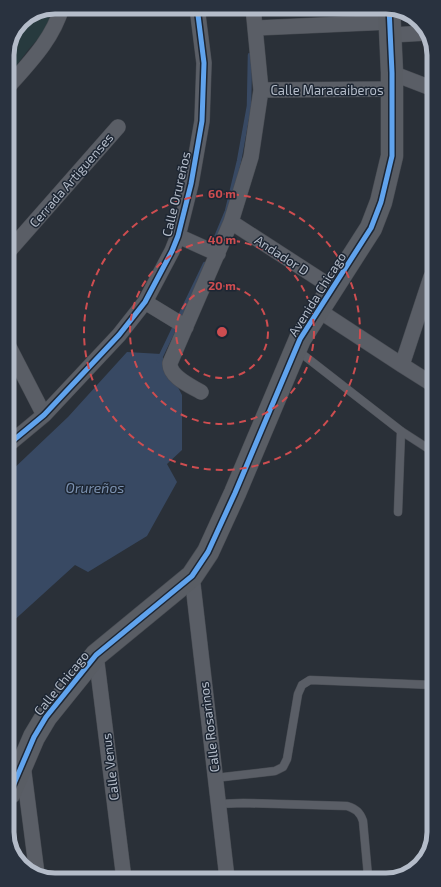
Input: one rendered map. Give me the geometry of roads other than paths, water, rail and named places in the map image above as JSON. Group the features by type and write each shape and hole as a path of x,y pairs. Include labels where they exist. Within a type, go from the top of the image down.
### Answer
{"street":[{"path":"14,80 44,45 59,14"},
{"name":"Calle Orureños","path":"14,440 44,414 119,335 146,302 179,237 191,184 202,121 204,63 198,14"},
{"path":"201,392 174,375 170,367 170,363 232,222 251,157 261,90 254,14"},
{"path":"256,28 390,21 418,30"},
{"name":"Avenida Chicago","path":"192,576 208,552 224,519 300,339 371,228 382,202 392,156 390,21"},
{"path":"392,81 427,87"},
{"name":"Calle Maracaiberos","path":"261,90 392,81"},
{"name":"Cerrada Artiguenses","path":"14,245 118,127"},
{"name":"Andador D","path":"232,222 333,288"},
{"path":"179,237 217,254"},
{"path":"402,366 427,292"},
{"path":"146,302 185,327"},
{"path":"318,310 427,381"},
{"path":"14,356 44,414"},
{"name":"Calle Chicago","path":"14,783 34,737 46,717 96,656 192,576"},
{"name":"Calle Rosarinos","path":"192,576 226,873"},
{"name":"Calle Venus","path":"96,656 123,873"},
{"path":"23,762 36,868"}],"lane":[{"path":"296,349 401,431 427,448"},
{"path":"398,512 401,431"},
{"path":"215,778 275,771 283,767 287,759 298,694 302,685 310,680 427,685"},
{"path":"218,804 243,803 339,806 354,808 360,814 363,821 368,873"}],"water":[{"name":"Orureños","path":"127,352 161,354 182,395 182,450 167,464 177,482 147,536 88,572 75,565 14,620 14,468 68,417"}],"waterway":[{"path":"215,240 227,211 239,161 249,106 250,55"},
{"path":"159,360 205,264"}]}
